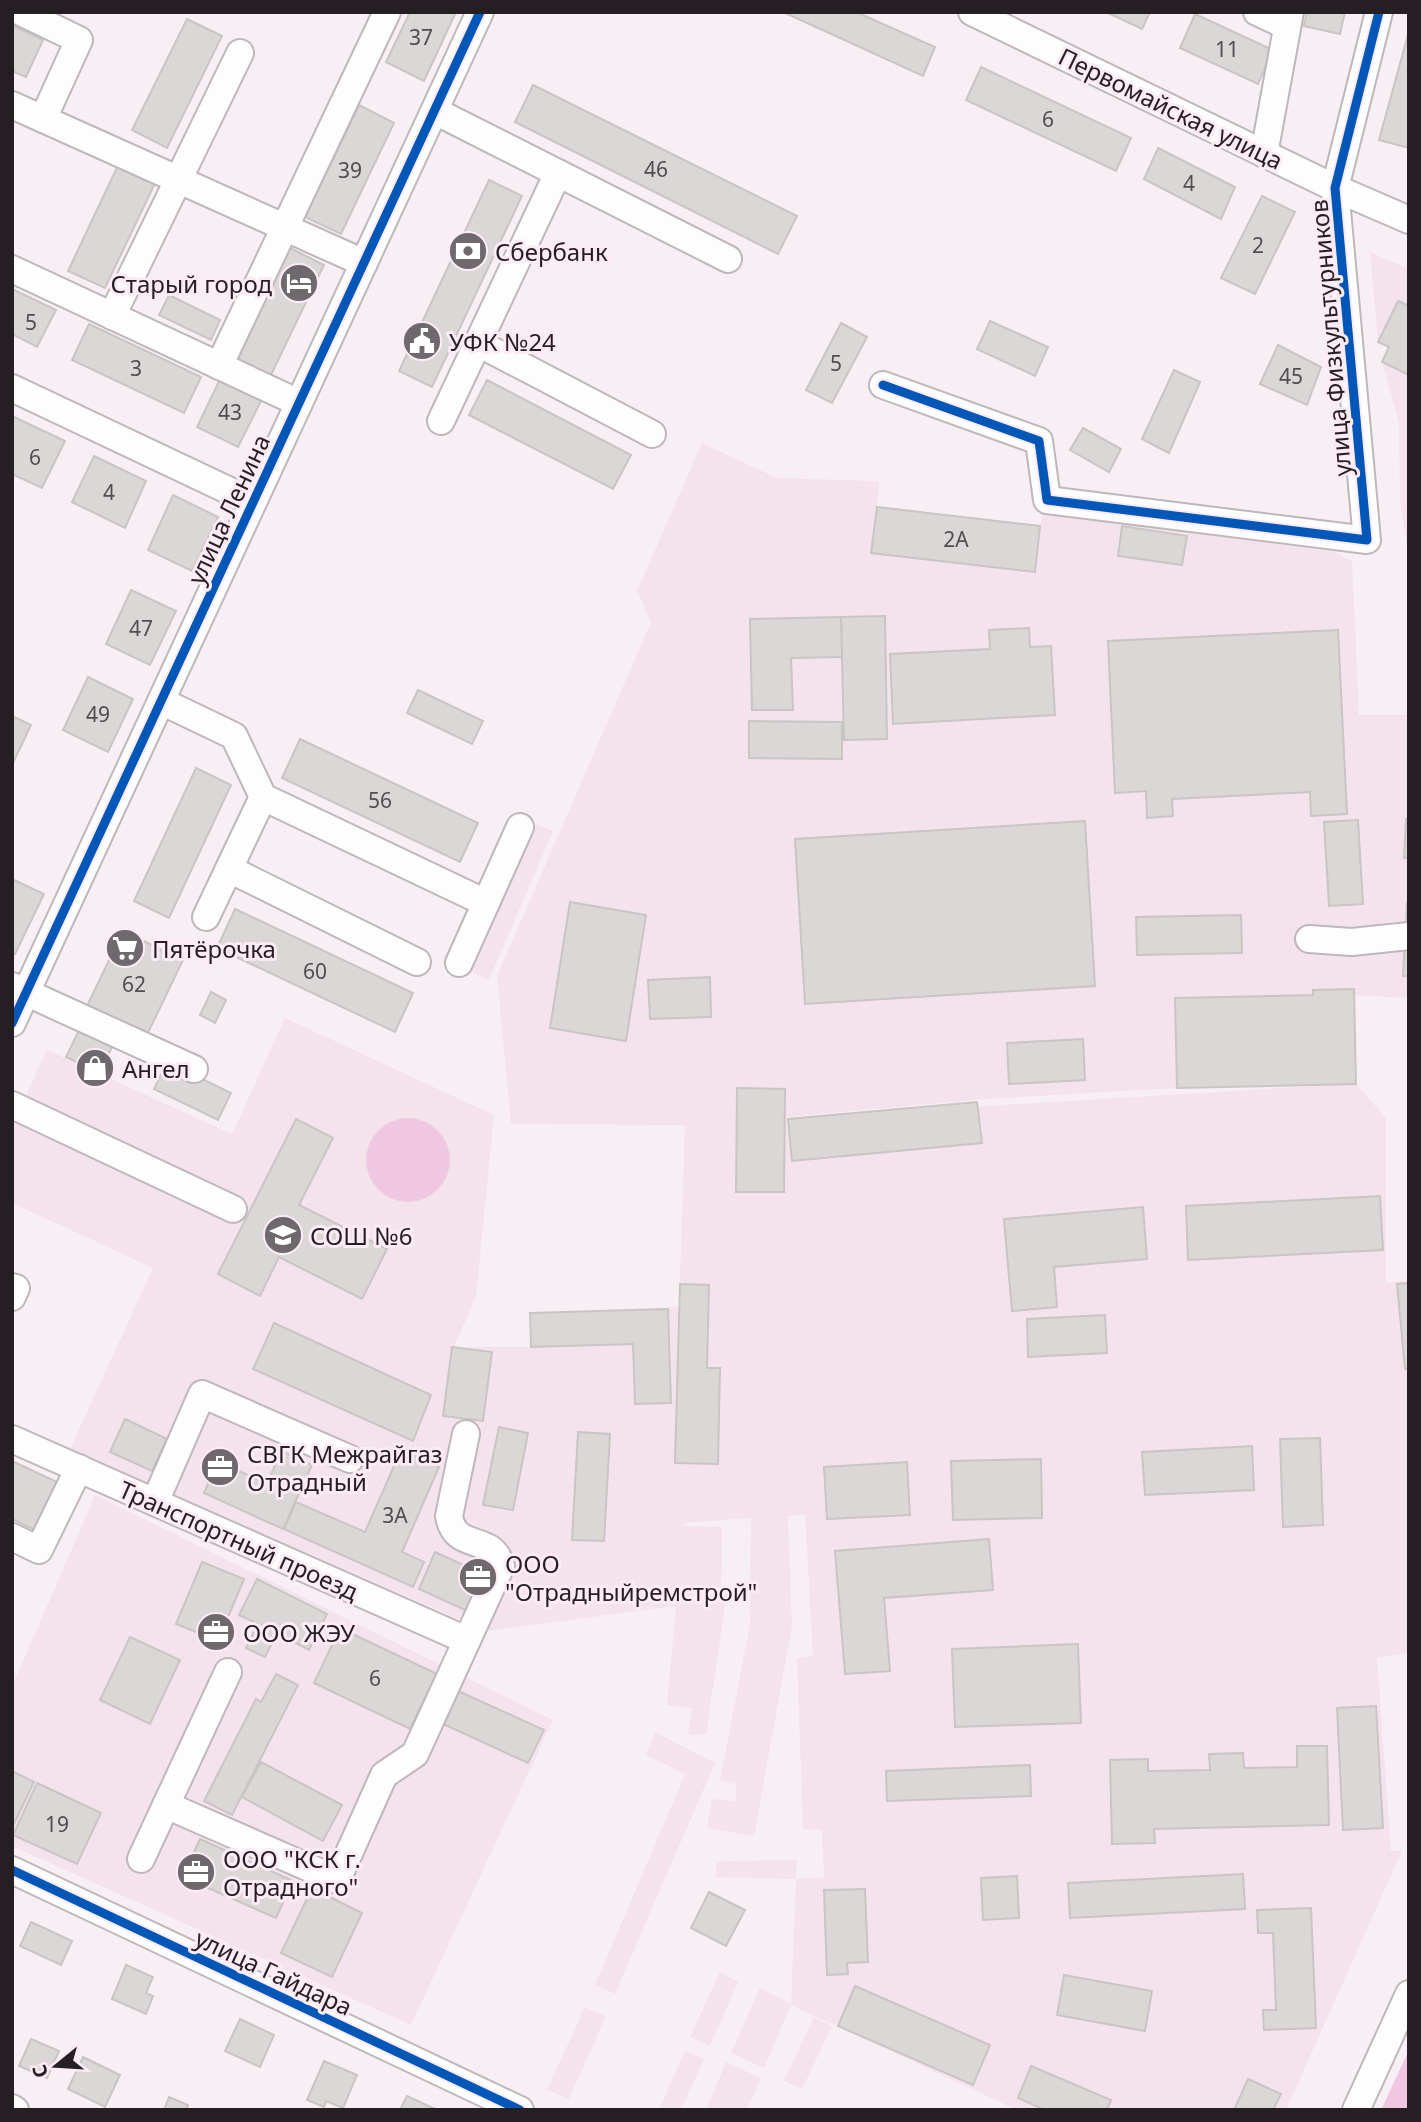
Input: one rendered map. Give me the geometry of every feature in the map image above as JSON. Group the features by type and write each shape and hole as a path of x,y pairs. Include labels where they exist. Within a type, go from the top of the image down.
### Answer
{"street":[{"path":"21,12 79,40 43,119"},
{"path":"219,366 387,12"},
{"name":"улица Ленина","path":"12,1023 19,989 161,701 480,12"},
{"name":"Первомайская улица","path":"972,12 1335,188 1409,220"},
{"path":"1257,12 1289,19 1264,153"},
{"name":"улица Физкультурников","path":"883,385 1039,441 1047,500 1367,540 1335,188 1379,12"},
{"path":"112,316 240,53"},
{"path":"12,105 364,263"},
{"path":"435,111 728,259"},
{"path":"441,421 558,173"},
{"path":"12,269 299,403"},
{"path":"478,343 652,434"},
{"path":"12,388 253,502"},
{"path":"161,701 234,736 263,797 486,903"},
{"path":"206,917 263,797"},
{"path":"459,963 520,827"},
{"path":"229,869 417,962"},
{"path":"1352,942 1409,936"},
{"path":"1309,939 1352,942 1409,954"},
{"path":"19,989 194,1069"},
{"path":"12,1105 233,1209"},
{"path":"12,1287 16,1289 12,1297"},
{"path":"155,1502 202,1394 350,1459"},
{"path":"166,1805 337,1880 384,1774 415,1754 500,1566 498,1555 458,1535 451,1528 450,1516 466,1434"},
{"name":"Транспортный проезд","path":"12,1439 466,1640"},
{"path":"12,1538 39,1550 79,1468"},
{"path":"141,1859 228,1672"},
{"name":"улица Гайдара","path":"12,1870 489,2103 520,2110"},
{"path":"1356,2110 1409,1994"}],"shaded area":[{"path":"1370,252 1409,269 1409,556 1400,503 1399,423 1382,362 1389,347 1378,342"},
{"path":"702,443 777,478 879,481 877,507 1040,526 1042,513 1335,552 1352,561 1359,715 1409,715 1409,998 1354,995 1356,1084 1386,1118 1386,1282 1409,1281 1409,1653 1377,1658 1391,1851 1402,1851 1286,2110 1017,2110 791,2005 764,2068 731,2053 760,1988 791,2004 796,1879 824,1877 822,1830 803,1829 797,1658 813,1656 805,1515 788,1516 792,1626 754,1836 707,1828 712,1799 736,1801 736,1784 720,1781 750,1624 751,1518 684,1523 684,1526 722,1527 721,1591 727,1594 706,1734 688,1735 692,1708 667,1705 676,1606 486,1631 70,1449 153,1268 12,1203 12,1125 47,1050 232,1134 285,1018 494,1115 476,1297 454,1347 531,1347 530,1313 679,1307 685,1125 511,1124 497,976 651,622 637,591","holes":["1329,1085 776,1119 987,1099 1177,1088"]},
{"path":"533,823 553,831 489,980 469,971"},
{"path":"408,1118 424,1121 438,1130 447,1144 450,1160 447,1176 438,1190 424,1199 408,1202 392,1199 378,1190 369,1176 366,1160 369,1144 378,1130 392,1121"},
{"path":"95,1495 553,1720 411,2025 12,1846 12,1687"},
{"path":"655,1732 715,1763 615,1994 595,1985 685,1774 646,1755"},
{"path":"797,1860 796,1879 716,1877 717,1861"},
{"path":"720,1972 738,1982 710,2046 690,2037"},
{"path":"585,2007 606,2016 569,2099 547,2090"},
{"path":"814,2017 832,2026 802,2089 784,2081"},
{"path":"1409,2050 1409,2110 1381,2110"},
{"path":"685,2051 704,2059 681,2110 659,2110"},
{"path":"726,2062 761,2078 747,2110 706,2110"}],"building":[{"path":"410,12 456,12 424,81 386,62"},
{"path":"783,12 856,12 935,47 923,76"},
{"path":"1106,12 1150,12 1142,29"},
{"path":"1307,12 1345,12 1340,34 1304,26"},
{"path":"1195,14 1273,50 1258,84 1180,48"},
{"path":"187,19 222,36 167,148 132,130"},
{"path":"12,25 43,40 26,77 12,71"},
{"path":"1409,31 1409,148 1379,140"},
{"path":"981,67 1131,138 1116,171 966,100"},
{"path":"533,85 797,216 778,254 515,122"},
{"path":"359,105 394,123 341,234 305,217"},
{"path":"1158,148 1235,187 1221,219 1144,179"},
{"path":"121,159 158,177 105,288 68,271"},
{"path":"489,180 522,196 432,387 399,371"},
{"path":"1262,196 1295,212 1255,294 1221,278"},
{"path":"288,247 324,265 270,377 234,359"},
{"path":"12,289 56,310 37,347 12,334"},
{"path":"169,295 220,320 211,340 159,315"},
{"path":"1398,301 1409,306 1409,375 1382,362 1389,347 1378,342"},
{"path":"990,321 1048,347 1035,376 977,349"},
{"path":"841,323 867,337 832,403 806,390"},
{"path":"89,324 201,377 184,413 72,360"},
{"path":"1278,345 1321,367 1307,405 1260,384"},
{"path":"1174,370 1200,382 1169,453 1142,439"},
{"path":"221,377 263,397 238,447 197,427"},
{"path":"487,380 631,455 613,489 469,415"},
{"path":"12,416 65,441 42,488 12,474"},
{"path":"1083,428 1121,449 1109,472 1070,450"},
{"path":"94,456 146,481 125,528 72,502"},
{"path":"173,495 218,517 192,571 148,550"},
{"path":"877,507 1040,526 1035,572 871,553"},
{"path":"1122,526 1187,536 1182,565 1118,556"},
{"path":"131,590 176,611 150,665 106,644"},
{"path":"885,616 887,739 844,740 841,617"},
{"path":"841,617 842,657 791,658 793,710 752,710 750,619"},
{"path":"1029,628 1030,647 1051,646 1055,715 893,724 890,654 990,649 989,630"},
{"path":"1338,630 1347,814 1311,816 1310,792 1172,799 1173,816 1147,818 1146,791 1115,793 1108,641"},
{"path":"88,677 133,699 108,752 63,730"},
{"path":"418,690 483,721 472,744 407,713"},
{"path":"12,716 31,725 12,765"},
{"path":"749,721 842,722 842,759 749,758"},
{"path":"300,739 478,823 460,862 282,778"},
{"path":"196,768 231,785 169,918 134,901"},
{"path":"1406,819 1409,819 1409,858 1404,858"},
{"path":"1358,820 1363,904 1329,906 1324,822"},
{"path":"1085,821 1095,986 805,1004 795,839"},
{"path":"12,879 44,894 15,954 12,952"},
{"path":"570,902 646,915 626,1041 550,1028"},
{"path":"1407,903 1409,976 1403,976"},
{"path":"235,909 413,993 395,1032 217,948"},
{"path":"1241,915 1242,953 1137,955 1136,917"},
{"path":"123,931 183,960 146,1037 86,1008"},
{"path":"710,977 711,1017 650,1019 648,980"},
{"path":"1354,989 1356,1084 1177,1088 1175,998 1313,995 1313,990"},
{"path":"211,992 226,1000 215,1023 200,1015"},
{"path":"81,1026 116,1039 99,1073 66,1057"},
{"path":"1083,1039 1085,1080 1009,1084 1007,1043"},
{"path":"167,1062 231,1093 218,1120 154,1089"},
{"path":"737,1088 785,1089 784,1192 736,1192"},
{"path":"977,1102 982,1143 792,1161 788,1119"},
{"path":"296,1119 333,1138 299,1205 387,1249 362,1299 279,1257 260,1296 218,1274"},
{"path":"1380,1196 1383,1250 1188,1260 1186,1206"},
{"path":"1143,1207 1147,1259 1054,1267 1057,1307 1012,1311 1004,1219"},
{"path":"1409,1283 1409,1369 1405,1369 1397,1284"},
{"path":"680,1284 709,1285 707,1368 720,1368 718,1464 675,1463"},
{"path":"668,1309 671,1403 635,1404 633,1344 531,1347 530,1313"},
{"path":"1105,1315 1107,1353 1028,1357 1027,1319"},
{"path":"274,1323 431,1395 413,1441 253,1369"},
{"path":"452,1347 492,1352 483,1421 443,1416"},
{"path":"125,1419 167,1439 152,1471 110,1452"},
{"path":"499,1427 528,1433 513,1510 483,1505"},
{"path":"578,1432 610,1434 604,1541 572,1540"},
{"path":"1320,1438 1323,1525 1283,1527 1280,1439"},
{"path":"1252,1446 1254,1490 1145,1495 1142,1452"},
{"path":"401,1450 439,1467 402,1552 424,1562 413,1587 284,1529 296,1502 365,1532"},
{"path":"281,1451 312,1465 283,1529 204,1493 218,1461 267,1484"},
{"path":"1041,1459 1042,1518 953,1520 951,1461"},
{"path":"12,1461 57,1482 35,1530 12,1519"},
{"path":"907,1462 910,1515 827,1519 824,1467"},
{"path":"989,1539 993,1590 884,1598 890,1671 845,1674 835,1551"},
{"path":"435,1552 483,1574 467,1611 419,1589"},
{"path":"202,1562 244,1579 218,1641 176,1624"},
{"path":"257,1579 327,1614 309,1650 277,1633 265,1657 246,1648 258,1624 239,1615"},
{"path":"340,1628 437,1674 410,1729 314,1683"},
{"path":"130,1637 180,1660 150,1724 100,1700"},
{"path":"1078,1644 1081,1723 955,1727 952,1649"},
{"path":"276,1674 298,1685 232,1815 204,1801 256,1699 261,1702"},
{"path":"456,1690 544,1730 528,1763 441,1723"},
{"path":"1376,1706 1383,1828 1343,1830 1337,1708"},
{"path":"1297,1746 1327,1746 1329,1825 1154,1829 1155,1843 1112,1844 1110,1760 1148,1759 1148,1771 1210,1770 1209,1754 1243,1753 1244,1768 1297,1767"},
{"path":"261,1762 342,1805 323,1841 242,1797"},
{"path":"1030,1765 1031,1796 887,1801 886,1771"},
{"path":"12,1771 34,1782 12,1828"},
{"path":"37,1783 101,1813 77,1864 13,1835"},
{"path":"200,1839 293,1881 276,1918 183,1877"},
{"path":"1243,1874 1245,1909 1070,1918 1068,1883"},
{"path":"1017,1876 1019,1918 983,1920 981,1878"},
{"path":"312,1888 362,1913 332,1977 281,1953"},
{"path":"865,1889 868,1962 847,1963 848,1974 827,1975 824,1890"},
{"path":"709,1892 745,1910 726,1946 691,1928"},
{"path":"1311,1908 1316,2028 1264,2030 1263,2010 1276,2010 1273,1933 1258,1933 1257,1910"},
{"path":"31,1922 72,1941 61,1965 20,1946"},
{"path":"126,1965 153,1977 146,1993 153,1996 146,2014 112,1999"},
{"path":"1064,1975 1152,1991 1145,2031 1057,2015"},
{"path":"855,1986 990,2045 973,2085 838,2026"},
{"path":"240,2019 274,2035 260,2067 225,2051"},
{"path":"31,2039 59,2051 47,2078 19,2066"},
{"path":"83,2057 120,2075 105,2107 68,2089"},
{"path":"324,2061 357,2075 343,2108 326,2101 324,2107 307,2100"},
{"path":"1031,2066 1111,2100 1107,2110 1045,2110 1018,2098"},
{"path":"1248,2079 1281,2094 1273,2110 1234,2110"},
{"path":"407,2096 437,2110 400,2110"},
{"path":"169,2097 188,2105 186,2110 164,2110"}],"cycle path":[{"path":"12,1023 480,12"},
{"path":"883,385 1039,441 1047,500 1367,540 1335,188 1379,12"},
{"path":"12,1870 520,2110"}],"place":[{"name":"Сбербанк","path":"468,251"},
{"name":"Старый город","path":"299,283"},
{"name":"УФК №24","path":"422,341"},
{"name":"Пятёрочка","path":"125,948"},
{"name":"Ангел","path":"95,1068"},
{"name":"СОШ №6","path":"283,1235"},
{"name":"СВГК Межрайгаз Отрадный","path":"220,1467"},
{"name":"ООО \"Отрадныйремстрой\"","path":"478,1577"},
{"name":"ООО ЖЭУ","path":"216,1632"},
{"name":"ООО \"КСК г. Отрадного\"","path":"196,1872"}]}
